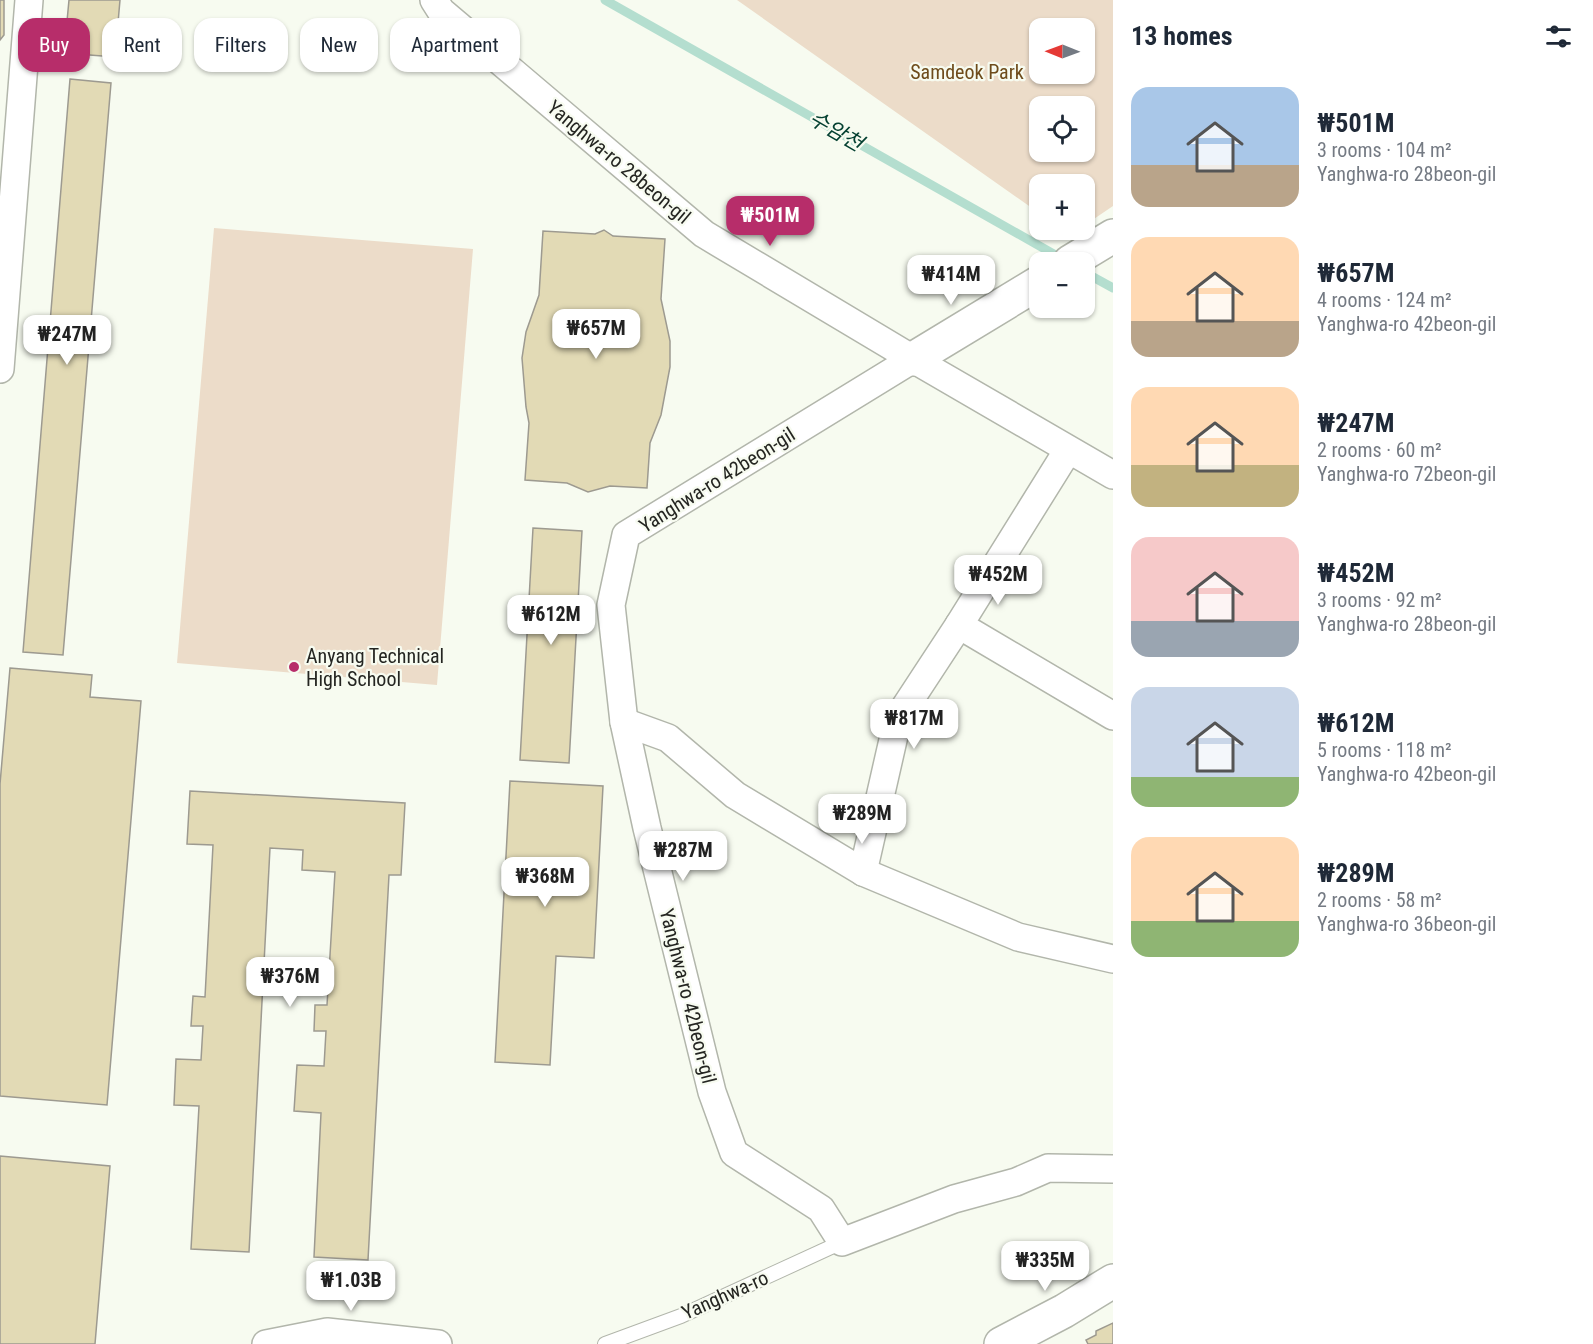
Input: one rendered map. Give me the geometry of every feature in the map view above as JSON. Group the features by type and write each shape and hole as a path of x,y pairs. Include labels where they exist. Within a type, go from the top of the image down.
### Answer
{"street":[{"path":"0,360 12,65 29,0"},
{"name":"Yanghwa-ro 28beon-gil","path":"434,0 441,11 704,234 1113,475"},
{"path":"1086,252 1111,237"},
{"path":"913,359 1027,289"},
{"name":"Yanghwa-ro 42beon-gil","path":"842,1242 821,1209 734,1153 712,1092 647,828 624,722 611,605 626,535 913,359"},
{"path":"863,873 898,718 1068,450"},
{"path":"959,625 1113,716"},
{"path":"624,722 668,738 735,795 863,873 1018,938 1113,960"},
{"path":"842,1242 954,1199 1016,1182 1048,1168 1113,1168"},
{"path":"1001,1344 1064,1311 1113,1281"},
{"path":"266,1344 327,1332 438,1344"}],"lane":[{"name":"Yanghwa-ro","path":"605,1344 681,1316 842,1242"}],"green space":[{"name":"Samdeok Park","path":"737,0 1113,0 1113,206 1095,218 1095,174 1029,174 1029,206"},
{"path":"214,228 473,249 437,685 177,663"}],"building":[{"path":"0,0 4,0 4,35 0,40"},
{"path":"69,0 120,0 118,18 102,18 102,56 90,55 90,18 67,18"},
{"path":"70,79 111,83 63,655 23,652"},
{"path":"604,230 613,236 665,239 661,299 670,341 670,367 661,415 650,443 647,488 610,486 588,492 567,483 525,480 529,423 522,358 526,332 539,295 543,231 595,234"},
{"path":"533,528 582,531 569,763 520,760"},
{"path":"10,668 92,675 90,697 141,701 107,1105 0,1096 0,784"},
{"path":"510,781 603,786 594,958 556,956 550,1065 495,1062"},
{"path":"190,791 405,803 401,875 389,875 368,1260 314,1257 321,1113 294,1111 297,1065 324,1066 326,1031 314,1031 315,1005 327,1005 335,872 302,870 303,850 270,848 249,1252 191,1249 199,1106 174,1105 176,1059 201,1060 203,1026 191,1026 193,996 205,997 213,845 187,844"},
{"path":"0,1156 110,1166 95,1344 0,1344"},
{"path":"1113,1323 1113,1344 1088,1344 1086,1340 1096,1335 1096,1331"}],"waterway":[{"name":"수암천","path":"605,0 1050,252"},
{"name":"수암천","path":"1095,278 1113,288"}],"place":[{"name":"Anyang Technical High School","path":"294,667"}]}
